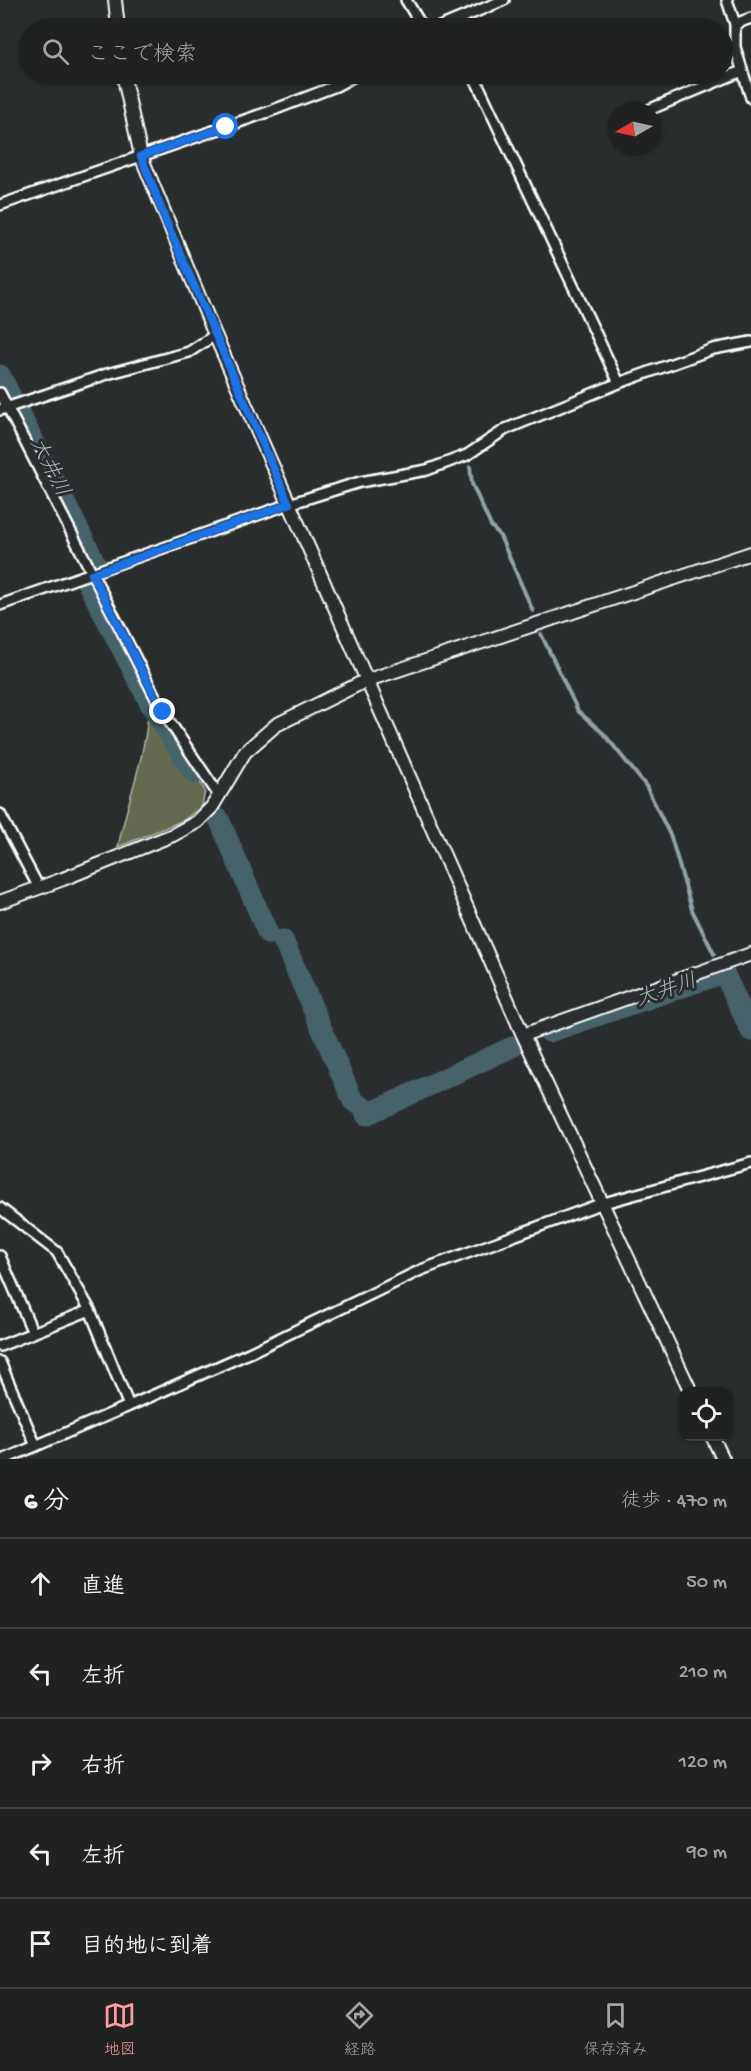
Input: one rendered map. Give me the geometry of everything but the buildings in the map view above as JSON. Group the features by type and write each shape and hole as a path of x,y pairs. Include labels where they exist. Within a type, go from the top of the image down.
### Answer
{"street":[{"path":"115,0 117,18"},
{"path":"406,0 417,18"},
{"path":"461,18 504,0"},
{"path":"727,0 735,24 735,47 751,98"},
{"path":"735,24 751,18"},
{"path":"733,76 742,72"},
{"path":"125,84 141,156 215,335 365,681 523,1035 600,1204 688,1387"},
{"path":"0,205 268,112 340,84"},
{"path":"478,84 619,383"},
{"path":"661,105 712,84"},
{"path":"4,409 107,374 189,352 215,335"},
{"path":"0,605 289,504 360,482 427,470 457,459 506,429 619,383 713,349 751,342"},
{"path":"0,393 4,409 163,712 218,794"},
{"path":"0,902 181,831 197,822 212,807 245,752 276,725 365,681 751,553"},
{"path":"0,814 39,888"},
{"path":"523,1035 751,954"},
{"path":"5,1459 249,1353 421,1270 600,1204 751,1163"},
{"path":"0,1208 57,1252 90,1310 129,1406"},
{"path":"0,1256 33,1333"},
{"path":"0,1346 90,1310"},
{"path":"0,1362 36,1446"},
{"path":"714,1441 723,1459"}],"green space":[{"path":"154,714 187,770 197,777 205,791 202,806 184,820 118,847 143,749 148,715"}],"waterway":[{"name":"大井川","path":"0,375 95,562"},
{"path":"470,466 472,484 491,526 500,536 533,611"},
{"name":"大井川","path":"87,582 151,705 194,774"},
{"path":"541,634 578,711 604,734 646,786 671,837 692,910 714,954"},
{"name":"大井川","path":"219,819 268,934"},
{"name":"大井川","path":"283,940 353,1101 363,1107"},
{"name":"大井川","path":"549,1032 724,973 751,1031"},
{"name":"大井川","path":"366,1115 512,1047"}],"route":[{"path":"163,712 92,574 289,504 166,221 141,156 226,127"}]}
